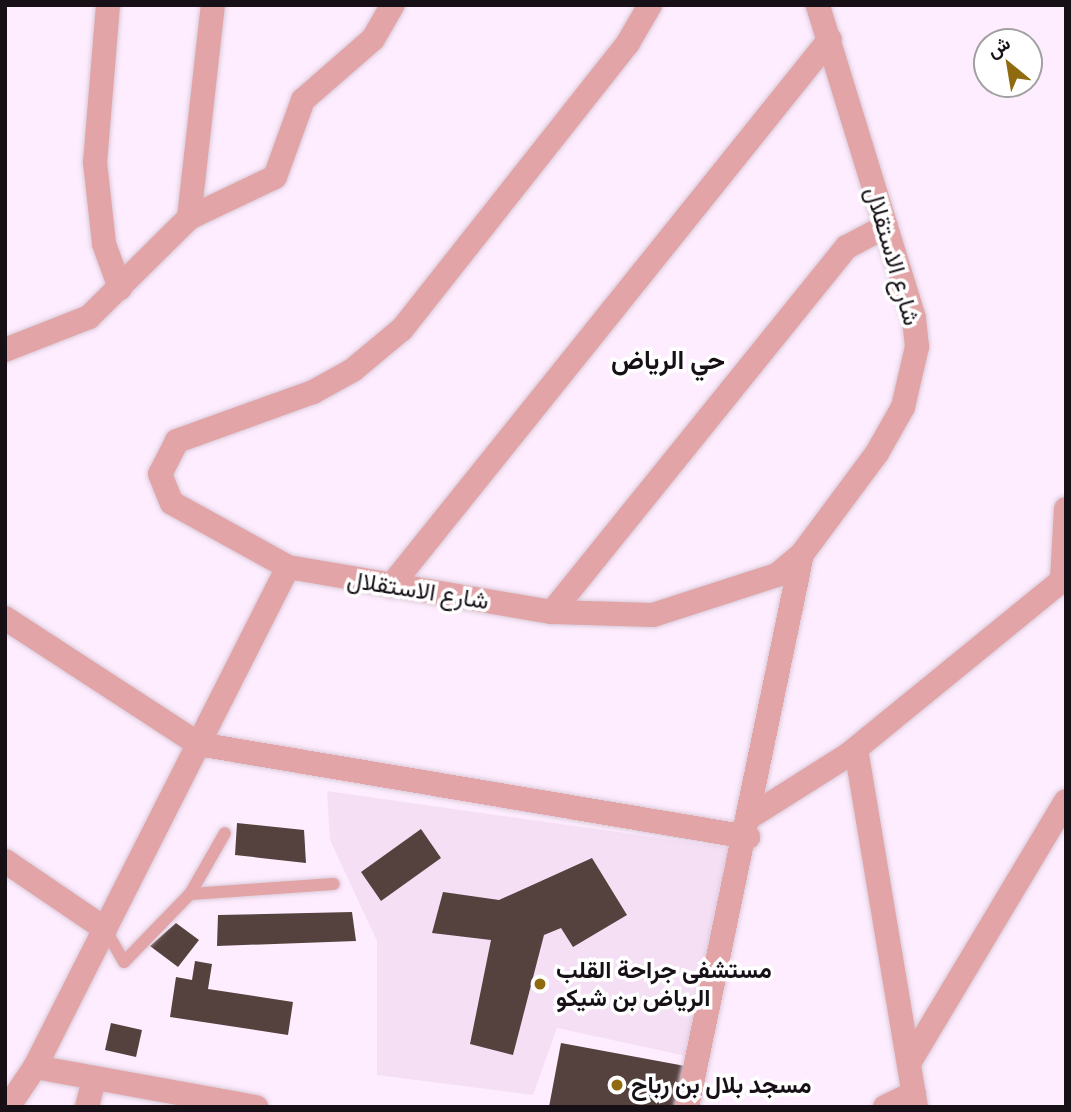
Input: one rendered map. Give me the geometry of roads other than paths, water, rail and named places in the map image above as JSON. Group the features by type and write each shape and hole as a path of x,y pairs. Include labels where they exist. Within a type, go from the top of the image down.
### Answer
{"street":[{"path":"108,5 96,163 104,244 120,288"},
{"path":"189,218 213,5"},
{"path":"5,350 89,317 189,218 275,177 303,100 373,39 393,5"},
{"name":"شارع الاستقلال","path":"650,5 628,43 402,328 353,370 313,392 177,441 165,456 160,474 172,503 288,567 552,611 653,615 744,590 802,554 877,453 914,373 914,318 818,5"},
{"path":"391,586 830,39"},
{"path":"552,611 847,247 886,226"},
{"path":"5,618 198,744 750,826 856,749 1064,579 1066,509"},
{"path":"687,1107 750,826 802,554"},
{"path":"8,1105 35,1067 288,567"},
{"path":"856,749 915,1100 885,1107"},
{"path":"909,1063 1066,801"},
{"path":"5,861 105,929"},
{"path":"35,1067 245,1106"},
{"path":"87,1107 94,1078"}],"lane":[{"path":"105,929 124,962 190,894 225,833"},
{"path":"190,894 334,884"}],"place":[{"name":"مستشفى جراحة القلب الرياض بن شيكو","path":"540,984"},
{"name":"مسجد بلال بن رباح","path":"617,1085"}],"district":[{"name":"حي الرياض","path":"668,360"}]}
